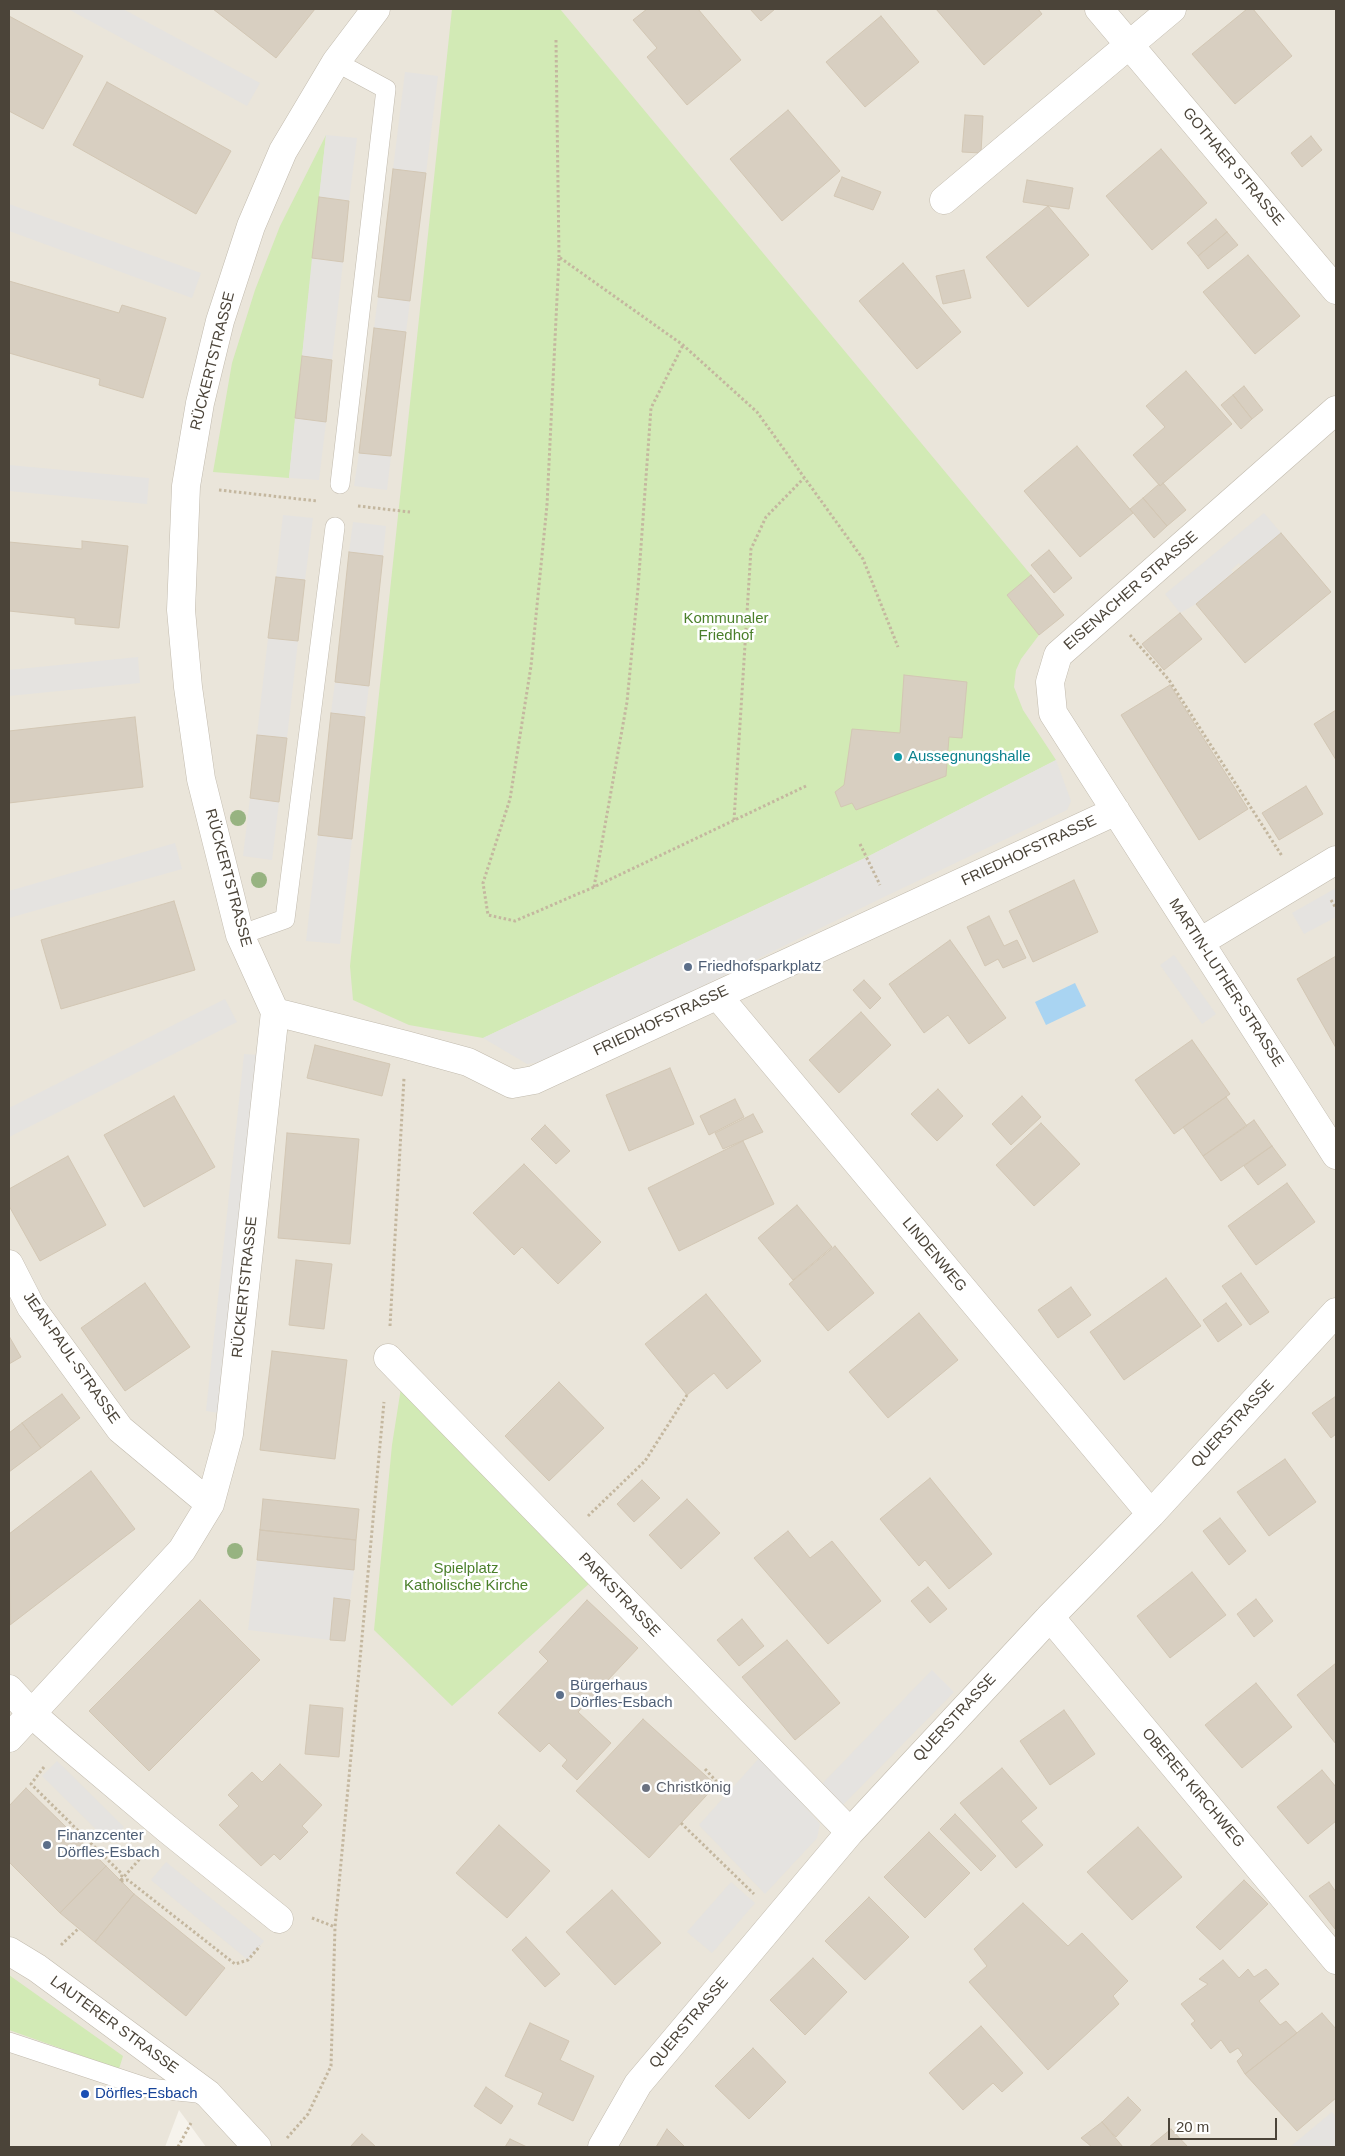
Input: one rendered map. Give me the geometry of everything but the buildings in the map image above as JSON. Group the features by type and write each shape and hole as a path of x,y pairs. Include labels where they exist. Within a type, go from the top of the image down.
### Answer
{"street":[{"name":"RÜCKERTSTRASSE","path":"9,1738 182,1550 210,1504 229,1434 275,1012 240,935 201,779 188,687 181,610 183,517 186,486 200,403 220,321 251,226 283,151 336,62 376,9"},
{"name":"GOTHAER STRASSE","path":"1099,9 1336,290"},
{"path":"944,200 1172,9"},
{"name":"EISENACHER STRASSE","path":"1116,811 1053,713 1050,682 1058,655 1336,410"},
{"name":"FRIEDHOFSTRASSE","path":"275,1012 468,1062 512,1084 534,1080 1116,811"},
{"name":"MARTIN-LUTHER-STRASSE","path":"1116,811 1336,1155"},
{"path":"1200,942 1336,860"},
{"name":"LINDENWEG","path":"718,996 1151,1514"},
{"name":"JEAN-PAUL-STRASSE","path":"9,1264 31,1307 120,1429 210,1504"},
{"name":"QUERSTRASSE","path":"602,2147 638,2084 850,1832 1050,1616 1151,1514 1336,1312"},
{"name":"PARKSTRASSE","path":"388,1358 850,1832"},
{"name":"OBERER KIRCHWEG","path":"1050,1616 1336,1960"},
{"path":"9,1689 32,1714 64,1742 166,1828 279,1919"},
{"name":"LAUTERER STRASSE","path":"9,1950 38,1968 208,2094 257,2147"}],"lane":[{"path":"336,62 386,88 340,484"},
{"path":"240,935 285,919 335,528"},
{"path":"9,2042 148,2088 208,2094"}],"path":[{"path":"556,40 559,257 547,505 531,666 510,799 483,883 488,915 515,921 594,887 806,786"},
{"path":"559,257 683,345 757,412 863,559 898,647"},
{"path":"594,887 627,702 638,588 651,408 683,345"},
{"path":"734,820 751,549 766,517 804,478"},
{"path":"186,486 318,501"},
{"path":"355,505 410,512"},
{"path":"1109,611 1169,680 1299,882"},
{"path":"860,844 894,912"},
{"path":"287,2138 308,2114 331,2066 335,1927 388,1358 406,1045"},
{"path":"564,1539 645,1461 687,1395"},
{"path":"64,1742 30,1784 122,1874 121,1880"},
{"path":"705,1769 726,1793"},
{"path":"681,1823 778,1917"},
{"path":"121,1880 129,1871"},
{"path":"121,1880 128,1880 235,1964 248,1960 279,1919"}],"shaded area":[{"path":"9,9 1336,9 1336,2147 206,2147 179,2110 165,2147 9,2147"},
{"path":"68,9 123,9 260,83 247,106"},
{"path":"405,72 438,76 426,173 393,169"},
{"path":"326,135 357,138 349,201 319,197"},
{"path":"9,204 201,273 192,298 9,231"},
{"path":"312,258 343,262 332,360 302,356"},
{"path":"378,297 410,301 406,332 374,328"},
{"path":"295,418 326,422 319,480 289,478"},
{"path":"359,453 391,456 387,490 354,486"},
{"path":"9,465 149,478 147,504 9,491"},
{"path":"1264,513 1281,533 1241,566 1239,563 1231,570 1233,572 1196,604 1180,613 1165,594"},
{"path":"283,515 313,518 305,580 276,577"},
{"path":"353,522 386,526 383,556 349,552"},
{"path":"268,638 298,641 287,738 257,735"},
{"path":"138,657 140,683 9,696 9,670"},
{"path":"335,682 369,686 365,717 331,713"},
{"name":"Friedhofsparkplatz","path":"1056,760 1071,801 1067,810 886,896 549,1061 527,1064 483,1038 867,857"},
{"path":"250,798 279,802 272,860 243,856"},
{"path":"318,835 352,839 340,944 306,941"},
{"path":"175,843 182,869 9,918 9,891"},
{"path":"1336,888 1336,917 1304,934 1292,913"},
{"path":"1174,955 1216,1014 1202,1024 1160,965"},
{"path":"225,999 237,1022 9,1137 9,1108"},
{"path":"244,1054 258,1055 219,1413 206,1411"},
{"path":"257,1560 354,1570 350,1600 334,1599 330,1640 248,1630"},
{"path":"932,1670 954,1692 843,1805 822,1784"},
{"path":"761,1756 820,1824 817,1838 765,1894 699,1825"},
{"path":"57,1761 124,1827 109,1842 42,1776"},
{"path":"166,1862 264,1941 248,1960 151,1880"},
{"path":"731,1882 755,1903 712,1953 687,1932"},
{"path":"1332,2112 1336,2117 1336,2147 1290,2147"}],"green space":[{"name":"Kommunaler Friedhof","path":"452,9 560,9 1031,575 1007,595 1039,635 1021,659 1016,670 1014,687 1023,710 1056,760 867,857 483,1038 409,1025 353,1000 350,966"},
{"path":"326,135 289,478 213,472 232,363 255,290 280,226"},
{"name":"Spielplatz Katholische Kirche","path":"401,1388 591,1582 452,1706 374,1630 392,1445"},
{"path":"9,1975 123,2056 119,2069 9,2030"}],"water":[{"path":"1075,983 1086,1006 1046,1025 1035,1002"}],"place":[{"name":"Aussegnungshalle","path":"898,757"},
{"name":"Friedhofsparkplatz","path":"688,967"},
{"name":"Bürgerhaus Dörfles-Esbach","path":"560,1695"},
{"name":"Christkönig","path":"646,1788"},
{"name":"Finanzcenter Dörfles-Esbach","path":"47,1845"},
{"name":"Dörfles-Esbach","path":"85,2094"}]}
